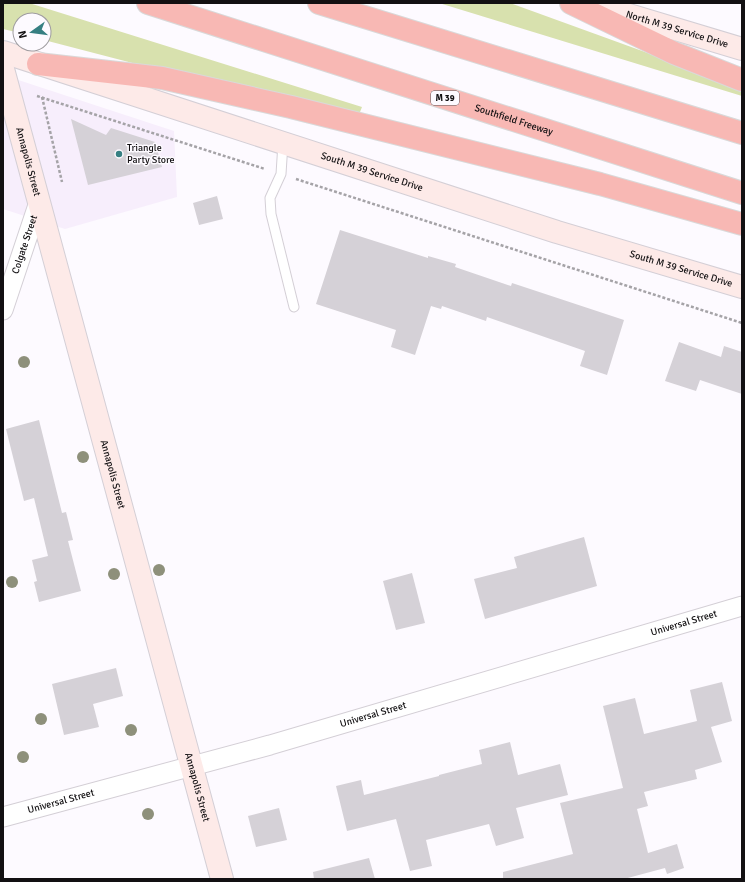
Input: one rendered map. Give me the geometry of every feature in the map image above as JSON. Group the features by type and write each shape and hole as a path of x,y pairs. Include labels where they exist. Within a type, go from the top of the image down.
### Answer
{"highway":[{"name":"Southfield Freeway","path":"148,3 742,193"},
{"path":"319,3 742,133"},
{"path":"571,3 674,53 742,80"},
{"path":"38,64 162,78 291,107 600,184 742,224"}],"main road":[{"name":"North M 39 Service Drive","path":"589,3 742,49"},
{"name":"South M 39 Service Drive","path":"3,52 557,232 742,287"},
{"name":"Annapolis Street","path":"3,69 8,106 39,202 222,879"}],"street":[{"name":"Colgate Street","path":"3,310 39,202"},
{"name":"Universal Street","path":"3,817 286,740 742,606"}],"lane":[{"path":"283,143 281,174 270,198 271,214 294,306"}],"path":[{"path":"37,96 266,169"},
{"path":"42,97 62,182"},
{"path":"294,178 742,323"}],"shaded area":[{"path":"3,75 174,131 177,197 65,229 3,209"}],"green space":[{"path":"3,3 29,3 362,107 358,117 144,66 52,42 52,12 12,12 12,31 3,29"},
{"path":"439,3 510,3 645,52 742,91 742,96"}],"building":[{"name":"Triangle Party Store","path":"71,119 106,135 111,128 155,142 162,167 88,185"},
{"path":"217,196 223,219 199,225 193,203"},
{"path":"340,230 428,258 428,256 456,264 455,267 511,286 512,283 624,320 607,375 580,366 585,351 487,317 486,321 442,306 441,309 431,306 415,355 391,347 396,330 316,304"},
{"path":"679,342 721,357 724,346 742,352 742,394 700,380 696,391 665,381"},
{"path":"39,420 62,513 66,512 73,540 68,541 81,591 39,602 34,582 37,581 32,560 48,556 34,498 24,501 6,429"},
{"path":"584,537 597,586 485,619 474,579 517,568 514,557"},
{"path":"412,573 425,623 396,630 383,581"},
{"path":"116,668 123,696 93,704 99,727 64,735 52,684"},
{"path":"722,682 732,721 711,727 722,762 695,770 697,779 644,792 648,806 637,809 648,853 677,844 684,868 667,874 665,868 624,879 503,879 503,872 573,854 560,803 623,788 603,706 635,698 644,734 697,721 690,690"},
{"path":"510,742 518,775 560,764 568,795 516,808 524,838 496,846 489,824 426,840 432,866 410,871 396,819 347,831 336,786 361,780 364,795 482,764 479,750"},
{"path":"279,808 287,840 256,847 248,816"},
{"path":"369,858 375,879 314,879 313,872"}],"place":[{"name":"Triangle Party Store","path":"119,154"}]}
